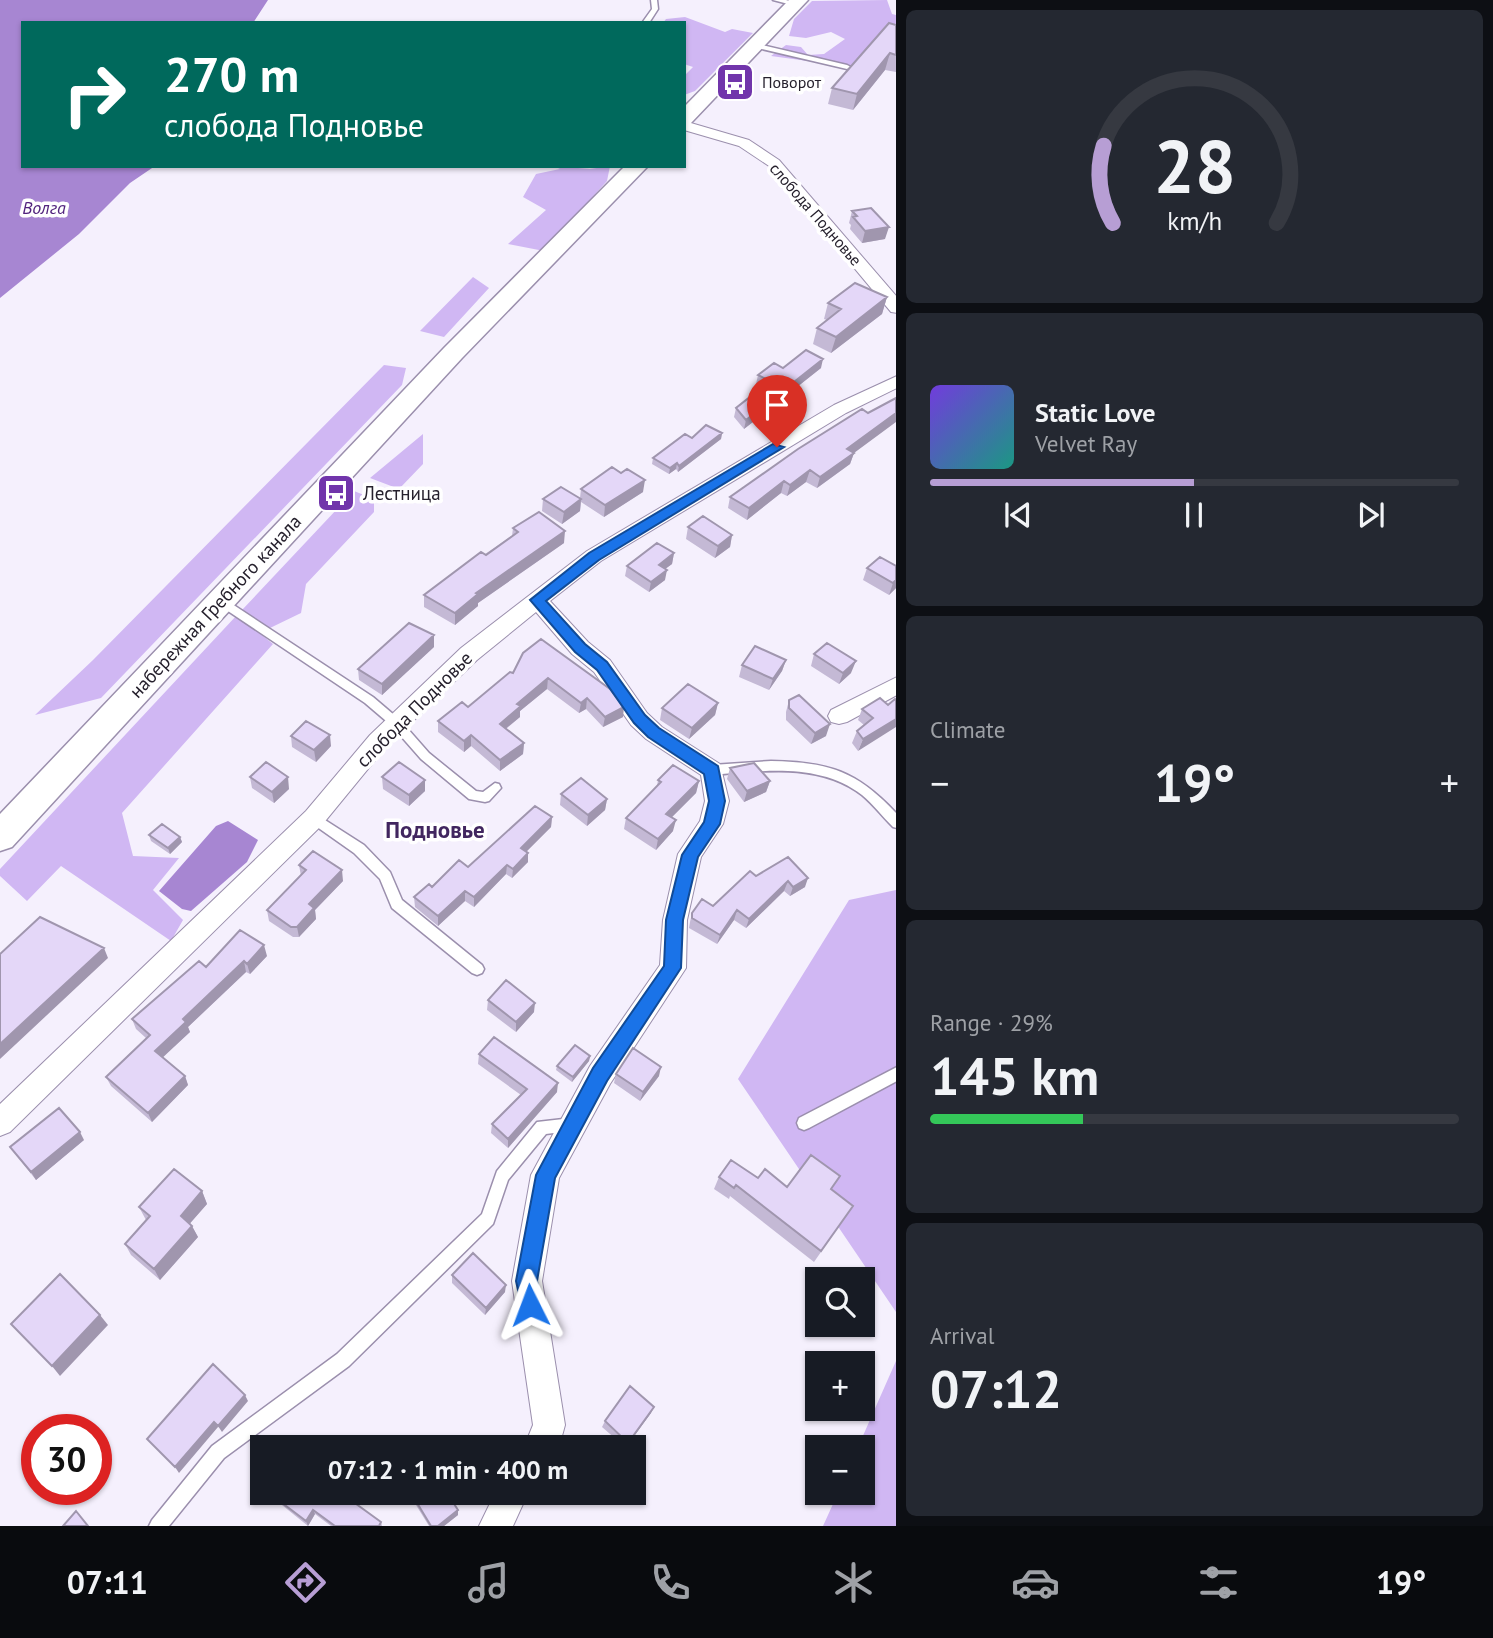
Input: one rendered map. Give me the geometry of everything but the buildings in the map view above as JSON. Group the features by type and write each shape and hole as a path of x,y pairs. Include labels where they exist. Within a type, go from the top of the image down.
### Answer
{"street":[{"path":"692,102 755,45 790,1"},
{"name":"слобода Подновье","path":"686,126 744,143 774,163 896,308"},
{"name":"набережная Гребного канала","path":"0,837 453,353 636,168"},
{"name":"слобода Подновье","path":"0,1124 314,818 396,723 469,654 594,556 840,409 896,381"},
{"path":"537,600 580,648 602,666 646,726 712,771 717,801 711,824 691,855 675,920 673,968 600,1075 545,1175 527,1281 549,1425 547,1435"},
{"path":"839,716 896,685"},
{"path":"495,1526 506,1505"}],"lane":[{"path":"646,21 655,9 654,0"},
{"path":"755,45 848,67"},
{"path":"220,600 369,700 396,723 425,756 473,795 485,797 495,788"},
{"path":"712,771 801,767 835,773 865,790 896,823"},
{"path":"314,818 359,849 385,876 397,904 477,970"},
{"path":"804,1123 896,1073"},
{"path":"158,1526 218,1452 343,1360 488,1219 502,1176 542,1127 573,1125"}],"shaded area":[{"path":"887,0 892,14 896,15 896,28 874,70 771,56 786,45 801,47 808,55 824,54 845,39 831,32 806,38 789,36 794,19 812,1"},
{"path":"685,17 725,32 732,29 753,33 695,91 686,94 686,74 693,67 686,65 686,21 664,21"},
{"path":"558,168 610,168 607,181 544,251 508,244 546,210 523,197 536,174 560,169"},
{"path":"473,277 489,288 444,337 420,331"},
{"path":"384,365 406,368 402,385 101,698 35,715 93,660"},
{"path":"423,434 423,464 399,489 370,478"},
{"path":"354,491 374,499 374,512 306,584 301,613 270,628 242,610"},
{"path":"237,615 273,644 122,813 133,856 179,858 153,890 183,920 171,941 61,866 27,901 0,876 0,869"},
{"path":"896,890 896,1312 875,1281 875,1267 865,1267 738,1079 849,900"},
{"path":"896,1361 896,1526 823,1526 833,1505 875,1505 875,1435 863,1435 869,1421 875,1421 875,1409"}],"water":[{"name":"Волга","path":"0,0 268,0 254,21 21,21 21,168 152,168 130,183 79,234 0,298"},
{"path":"228,821 258,840 247,862 191,911 182,909 159,891 216,826"}],"place":[{"name":"Поворот","path":"735,82"},
{"name":"Лестница","path":"336,493"}],"district":[{"name":"Подновье","path":"435,830"}],"route":[{"path":"530,1305 527,1281 545,1175 600,1075 673,968 675,920 691,855 711,824 717,801 716,780 712,771 654,733 639,719 602,666 580,648 537,600 594,556 646,528 777,447"}]}
